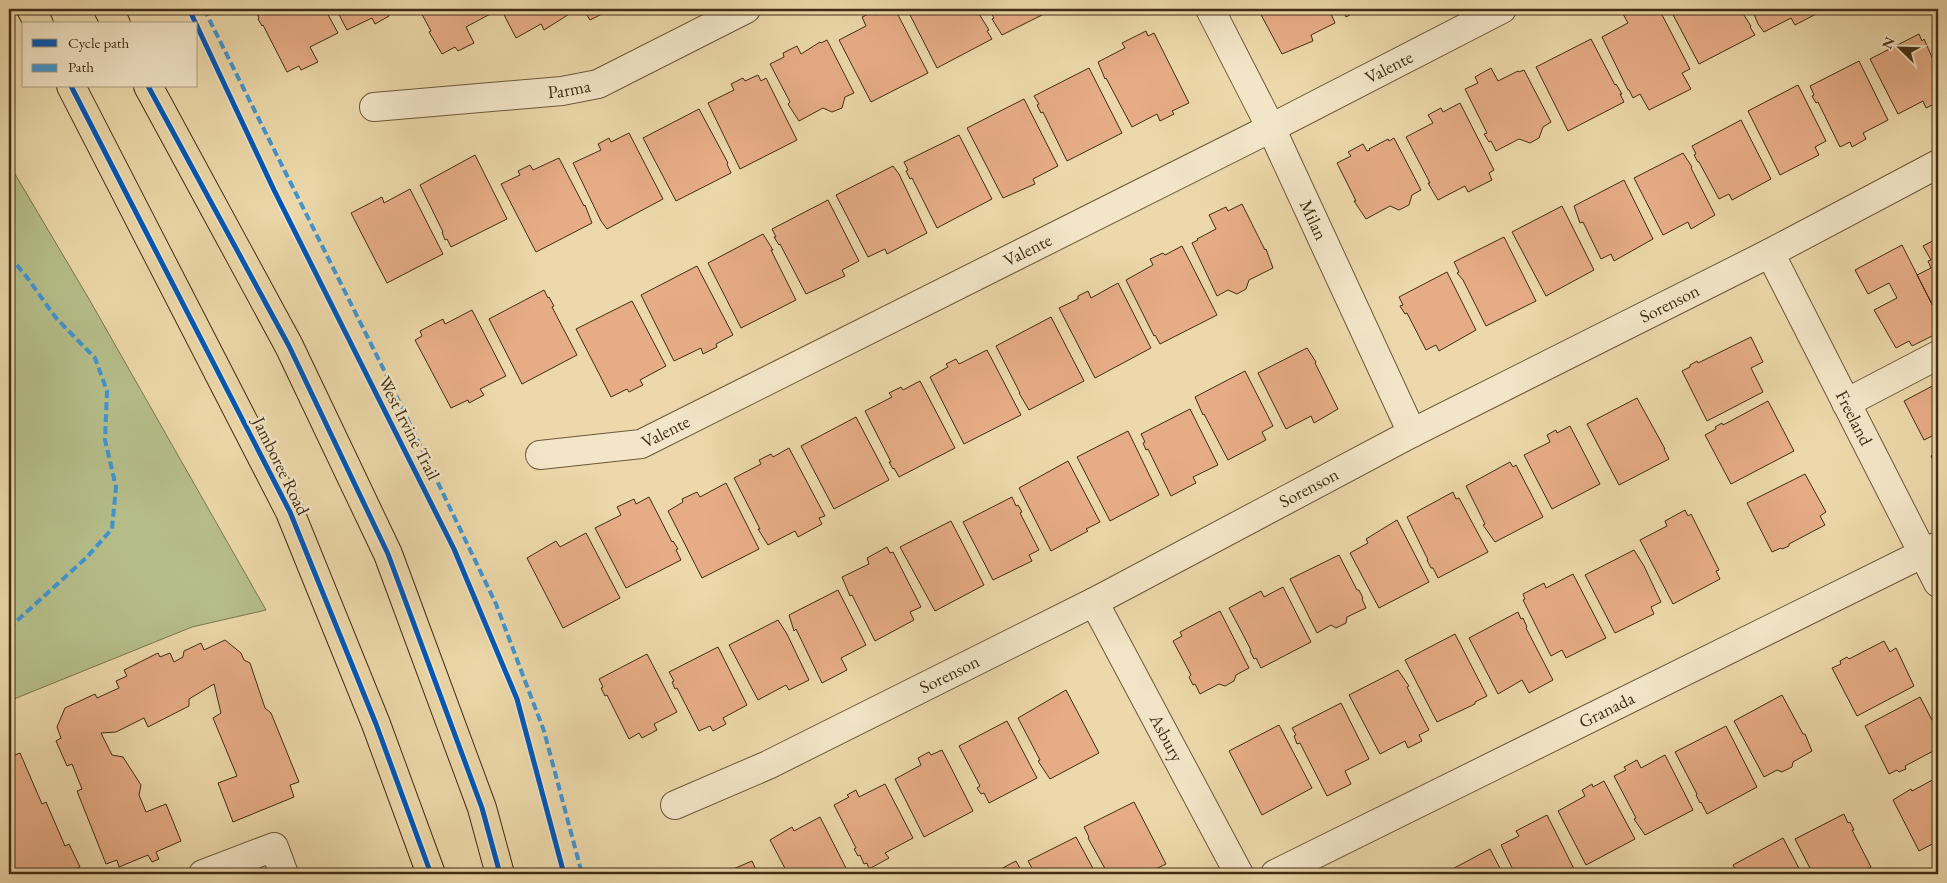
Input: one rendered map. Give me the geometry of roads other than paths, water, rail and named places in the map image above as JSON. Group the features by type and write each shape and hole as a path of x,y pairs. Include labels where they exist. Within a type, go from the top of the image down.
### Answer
{"main road":[{"path":"31,9 38,22"},
{"path":"108,9 115,22"},
{"name":"Jamboree Road","path":"72,88 290,512 376,724 431,874"},
{"path":"149,88 289,346 388,554 482,808 500,874"}],"street":[{"name":"Parma","path":"374,107 562,91 598,84 746,9"},
{"name":"Milan","path":"1210,9 1271,128 1412,433"},
{"name":"Valente","path":"540,455 642,444 1271,128 1502,9"},
{"name":"Sorenson","path":"675,805 768,765 1094,602 1412,433 1770,253 1938,164"},
{"name":"Freeland","path":"1770,253 1846,403 1931,550 1938,583"},
{"path":"1846,403 1938,355"},
{"name":"Granada","path":"1275,874 1931,550"},
{"name":"Asbury","path":"1094,602 1239,874"},
{"path":"203,874 274,847 284,874"}]}
